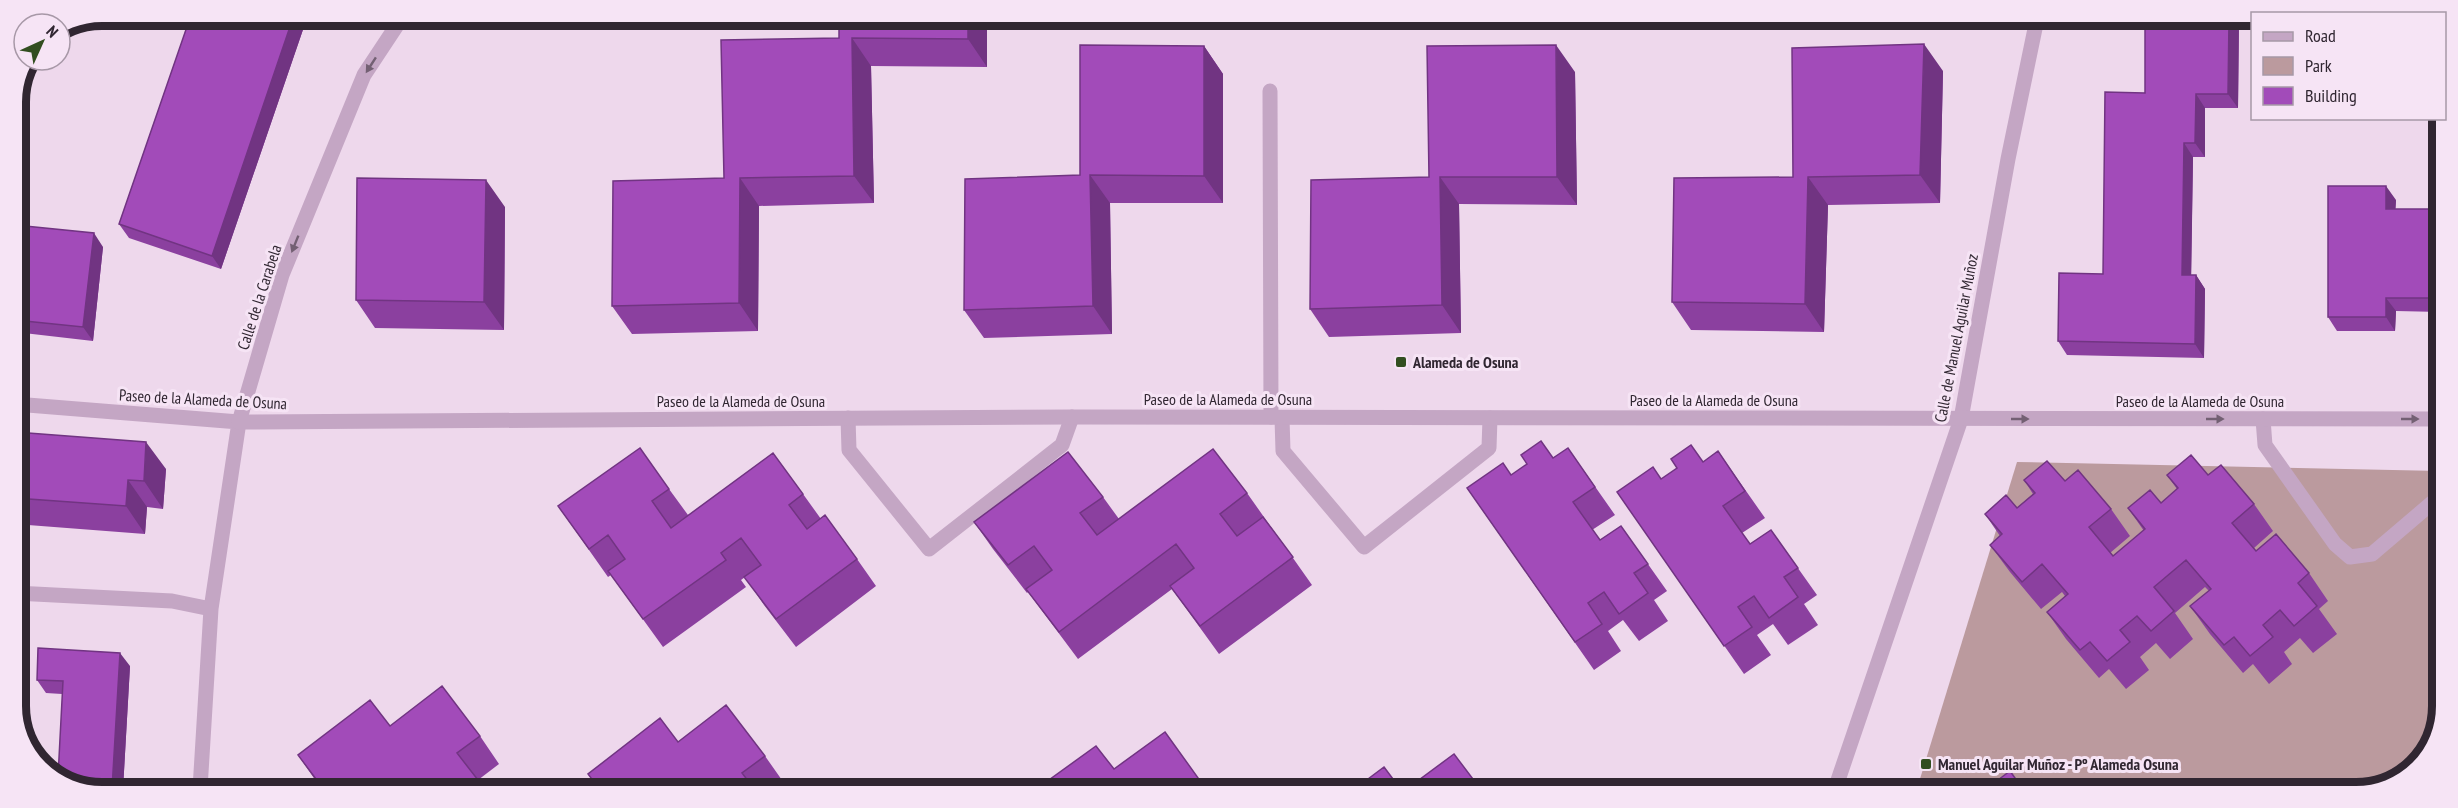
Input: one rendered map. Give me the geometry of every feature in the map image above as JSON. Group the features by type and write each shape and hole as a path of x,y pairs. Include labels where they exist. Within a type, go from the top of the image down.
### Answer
{"street":[{"name":"Calle de la Carabela","path":"200,782 211,609 238,422 282,275 364,75 396,26"},
{"name":"Calle de Manuel Aguilar Muñoz","path":"1837,782 1961,419 2008,159 2036,26"},
{"path":"1270,92 1276,417 1283,451 1364,547 1489,448 1490,418"},
{"name":"Paseo de la Alameda de Osuna","path":"26,405 238,422 1072,417 2432,419"},
{"path":"848,418 849,450 930,549 1062,445 1072,417"},
{"path":"2263,419 2265,444 2335,544 2350,558 2372,554 2432,503"},
{"path":"26,594 172,601 211,609"}],"green space":[{"path":"2017,462 2432,471 2432,717 2420,749 2414,757 2395,772 2372,781 2357,782 1919,782"}],"building":[{"path":"187,26 290,26 212,256 119,224"},
{"path":"839,26 968,26 968,39 852,38 854,176 740,178 739,303 612,306 613,181 724,178 721,40 839,38"},
{"path":"2145,26 2229,26 2228,94 2196,94 2195,143 2184,143 2182,275 2196,275 2195,344 2058,341 2059,273 2103,274 2105,92 2145,93"},
{"path":"1924,44 1920,175 1808,177 1805,304 1672,302 1674,178 1793,177 1792,48"},
{"path":"1080,45 1204,46 1204,176 1090,175 1093,306 964,310 965,179 1080,175"},
{"path":"1556,45 1557,177 1440,177 1442,305 1310,309 1311,180 1429,177 1427,46"},
{"path":"357,178 486,180 484,302 356,300"},
{"path":"2328,186 2386,186 2386,209 2432,209 2432,298 2386,298 2386,317 2328,317"},
{"path":"26,226 94,233 83,327 26,321"},
{"path":"26,433 146,442 144,481 128,480 126,506 26,499"},
{"path":"1541,441 1553,458 1568,448 1595,487 1573,502 1600,540 1621,526 1648,564 1634,573 1648,593 1619,614 1604,592 1588,603 1602,624 1575,642 1467,488 1503,463 1511,475 1527,464 1521,455"},
{"path":"1691,445 1703,462 1718,451 1745,491 1723,506 1750,544 1771,530 1798,568 1784,577 1798,597 1769,618 1754,596 1738,607 1752,627 1724,646 1617,492 1653,467 1661,479 1677,468 1671,459"},
{"path":"640,448 669,489 652,501 671,528 773,453 803,494 789,505 807,529 825,515 857,559 776,619 744,577 761,565 741,538 721,553 726,560 643,619 608,571 625,559 608,535 589,549 558,506"},
{"path":"1213,449 1247,493 1220,514 1237,536 1263,517 1293,557 1200,626 1170,586 1194,568 1176,544 1059,632 1026,589 1052,570 1034,546 1008,565 974,522 1068,452 1103,497 1080,513 1097,535"},
{"path":"2191,455 2208,475 2221,465 2254,504 2232,523 2256,551 2276,534 2309,573 2298,583 2317,606 2294,626 2280,610 2263,625 2273,637 2250,656 2234,637 2224,645 2190,606 2211,589 2186,560 2154,587 2174,611 2151,631 2137,616 2120,630 2130,642 2107,661 2090,642 2080,650 2047,612 2068,594 2042,564 2022,582 1990,545 2002,534 1985,514 2006,495 2017,508 2035,493 2024,480 2047,461 2065,481 2078,470 2111,509 2089,527 2113,556 2145,529 2128,508 2150,490 2161,503 2178,488 2167,475"},
{"path":"38,648 120,653 112,782 82,780 58,769 63,681 37,680"},
{"path":"442,686 480,736 457,753 480,782 318,782 298,755 370,700 390,726"},
{"path":"726,705 765,756 742,773 749,782 594,782 588,774 660,718 678,742"},
{"path":"1165,732 1201,782 1046,782 1096,746 1114,769"},
{"path":"1454,754 1475,782 1416,782"},
{"path":"1384,767 1395,782 1364,782"},
{"path":"2010,771 2018,782 1995,782"}],"place":[{"name":"Alameda de Osuna","path":"1401,362"},
{"name":"Manuel Aguilar Muñoz - Pº Alameda Osuna","path":"1926,764"}]}
